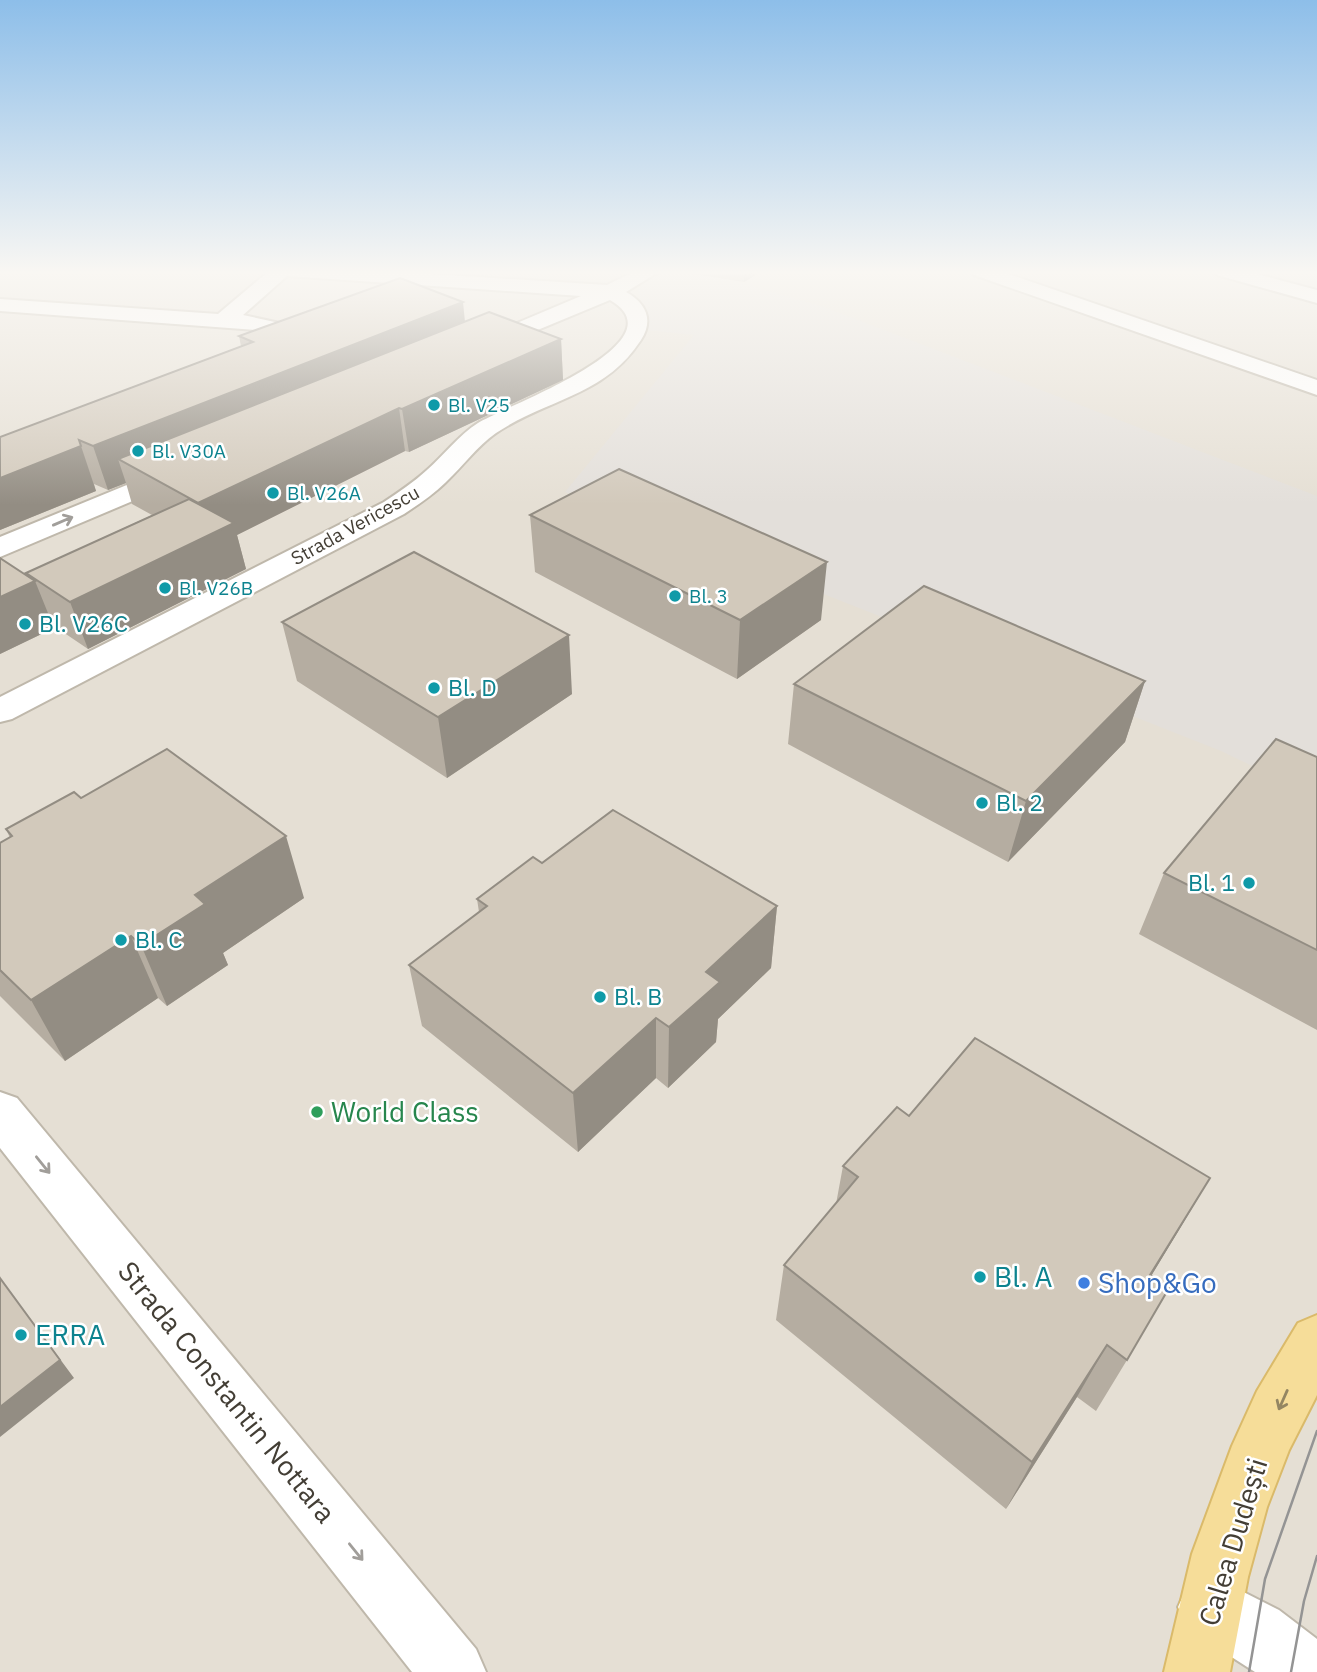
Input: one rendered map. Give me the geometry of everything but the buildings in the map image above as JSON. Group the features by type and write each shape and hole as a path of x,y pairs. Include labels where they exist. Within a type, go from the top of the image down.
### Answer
{"main road":[{"name":"Calea Dudești","path":"1197,1672 1210,1606 1244,1487 1287,1390 1317,1342"}],"street":[{"path":"256,354 269,349"},
{"path":"460,355 470,349"},
{"name":"Strada Vericescu","path":"0,711 394,508 430,482 487,428 594,378 625,349"},
{"path":"1205,349 1317,388"},
{"path":"0,548 206,460"},
{"name":"Strada Constantin Nottara","path":"0,1112 453,1672"},
{"path":"1210,1606 1256,1633 1308,1672"}],"shaded area":[{"path":"0,349 1317,349 1317,1672 0,1672"},
{"path":"682,349 934,349 1317,496 1317,797 1221,751 565,492"}],"tram line":[{"path":"1249,1672 1265,1579 1317,1431"},
{"path":"1291,1672 1304,1601 1317,1556"}],"place":[{"name":"Bl. V25","path":"434,405"},
{"name":"Bl. V30A","path":"138,451"},
{"name":"Bl. V26A","path":"273,493"},
{"name":"Bl. V26B","path":"165,588"},
{"name":"Bl. 3","path":"675,596"},
{"name":"Bl. V26C","path":"25,624"},
{"name":"Bl. D","path":"434,688"},
{"name":"Bl. 2","path":"982,803"},
{"name":"Bl. 1","path":"1249,883"},
{"name":"Bl. C","path":"121,940"},
{"name":"Bl. B","path":"600,997"},
{"name":"World Class","path":"317,1112"},
{"name":"Bl. A","path":"980,1277"},
{"name":"Shop&Go","path":"1084,1283"},
{"name":"ERRA","path":"21,1335"}]}
